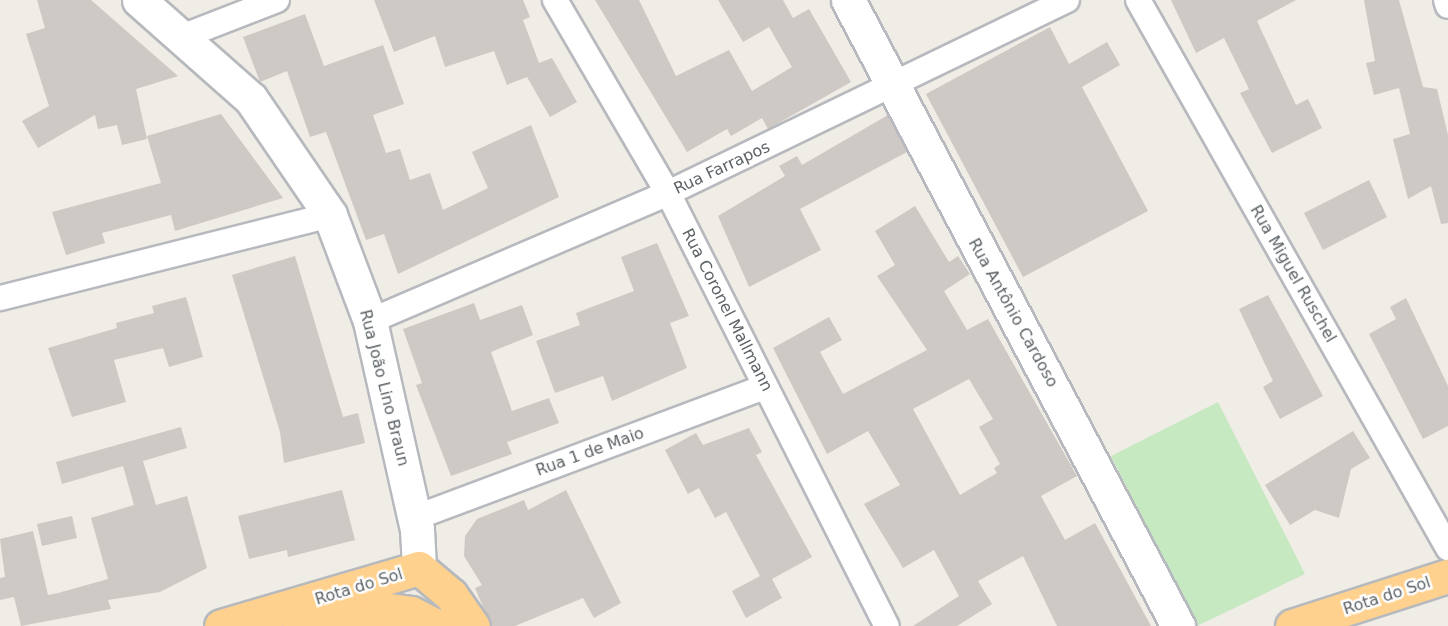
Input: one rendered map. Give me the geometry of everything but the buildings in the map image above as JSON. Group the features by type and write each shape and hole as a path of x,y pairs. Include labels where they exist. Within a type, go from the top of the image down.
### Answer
{"highway":[{"path":"283,626 391,593 419,568 434,623"},
{"name":"Rota do Sol","path":"221,626 419,568 451,595 473,626"},
{"name":"Rota do Sol","path":"1292,626 1448,576"},
{"name":"Rota do Sol","path":"283,626 388,610 434,623"}],"street":[{"name":"Rua João Lino Braun","path":"139,0 179,38 251,99 330,215 370,321 414,518 419,568"},
{"path":"179,38 277,0"},
{"name":"Rua Coronel Mallmann","path":"555,0 668,193 886,626"},
{"name":"Rua Antônio Cardoso","path":"848,0 896,87 1178,626"},
{"name":"Rua Farrapos","path":"370,321 668,193 896,87 1067,0"},
{"name":"Rua Miguel Ruschel","path":"1137,0 1448,548"},
{"path":"1446,0 1448,6"},
{"path":"0,298 330,215"},
{"name":"Rua 1 de Maio","path":"414,518 765,387"}],"green space":[{"path":"1218,402 1305,574 1197,626 1111,456"}]}
